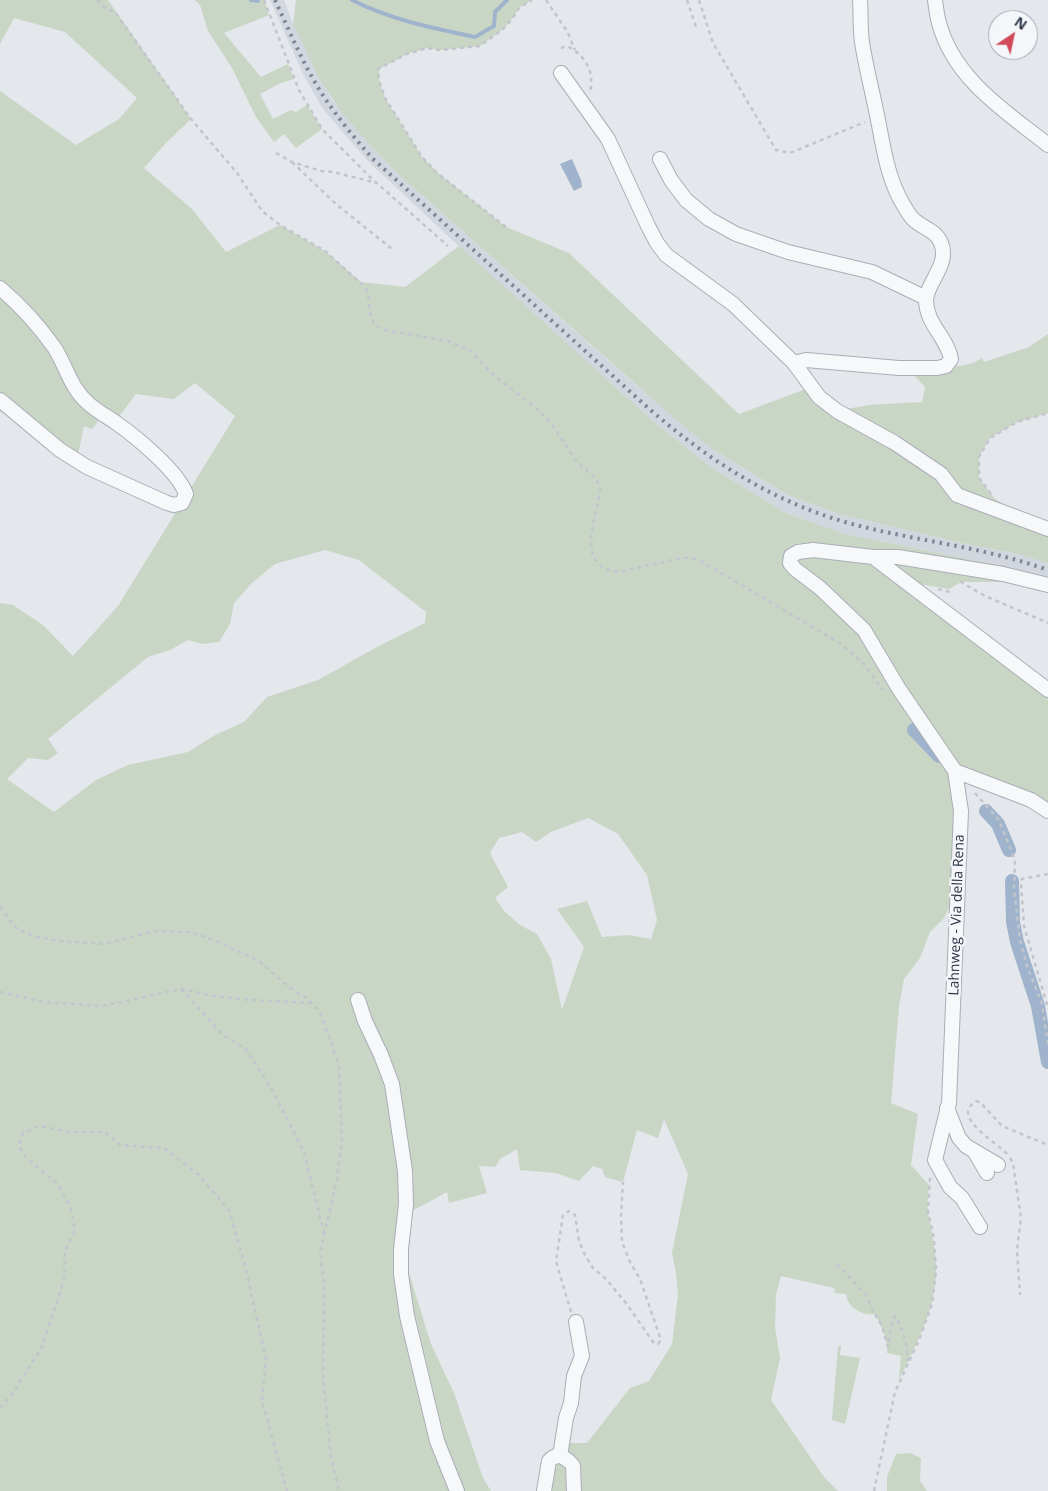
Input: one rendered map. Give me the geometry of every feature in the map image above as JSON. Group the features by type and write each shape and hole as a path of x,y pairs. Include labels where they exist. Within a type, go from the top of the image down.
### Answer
{"street":[{"path":"794,363 806,360 898,368 937,368 946,366 951,359 950,352 932,325 926,298 941,265 944,255 943,249 936,234 908,214 898,196 887,164 862,40 860,0"},
{"path":"935,0 939,24 946,42 965,73 986,96 1048,145"},
{"path":"561,73 608,139 648,226 666,255 732,304 794,363 819,398 837,411 895,443 941,474 957,495 1048,529"},
{"path":"660,159 671,180 686,200 709,219 736,234 788,252 872,272 926,298"},
{"path":"0,288 13,300 54,348 74,388 90,405 115,422 152,452 183,485 186,494 182,503 174,505 167,503 88,466 60,450 0,400"},
{"path":"1048,585 1003,574 898,557 873,557 813,550 798,552 791,556 790,560 794,570 820,588 864,630 899,689 955,771 1031,800 1048,811"},
{"path":"873,557 1048,690"},
{"name":"Lahnweg - Via della Rena","path":"935,1160 947,1108 959,878 960,811 955,771"},
{"path":"358,1000 365,1021 382,1055 392,1084 405,1171 406,1204 401,1249 401,1274 407,1316 437,1441 457,1491"},
{"path":"947,1108 959,1138 992,1169"},
{"path":"935,1160 950,1188 962,1198 980,1228"},
{"path":"560,1456 566,1418 571,1403 574,1376 582,1356 576,1322"},
{"path":"544,1491 549,1461 552,1457 560,1456 565,1457 573,1466 574,1491"}],"path":[{"path":"97,0 106,9 115,12 191,119 237,172 262,211 280,225 325,251 365,287 368,293 371,318 378,327 384,330 448,341 470,351 491,373 536,408 552,425 578,464 594,476 600,486 591,530 591,546 592,556 603,568 618,572 682,558 702,561 841,644 863,663 885,692"},
{"path":"264,0 298,90 322,129 378,184 448,246"},
{"path":"506,227 438,173 422,157 385,98 379,80 378,69 407,54 428,48 440,50 480,46 502,30 519,8 532,0"},
{"path":"546,0 566,31 575,50"},
{"path":"687,0 696,27"},
{"path":"699,0 713,43 776,150 790,153 878,116"},
{"path":"561,48 567,46 575,50 589,67 593,82 590,93 583,104"},
{"path":"276,152 292,162 337,205 392,250"},
{"path":"292,162 321,171 333,172 378,184"},
{"path":"994,498 979,478 978,457 982,450 990,438 1017,422 1048,413"},
{"path":"970,582 961,582 985,596 1048,623"},
{"path":"972,789 999,820 1013,852 1016,868 1014,890 1020,940 1027,966 1042,1004 1048,1044"},
{"path":"1048,874 1022,879 1021,884 1024,926 1048,1008"},
{"path":"0,907 17,929 37,937 60,941 105,944 154,931 191,932 214,940 259,961 290,988 312,1003 320,1012 339,1066 342,1141 336,1184 320,1252 324,1284 323,1376 331,1458 339,1491"},
{"path":"0,992 44,1002 104,1006 181,989 214,996 251,1000 312,1003"},
{"path":"181,989 223,1035 246,1049 274,1093 304,1152 324,1235"},
{"path":"0,1408 42,1348 64,1280 65,1251 75,1231 70,1208 58,1184 25,1157 19,1146 23,1133 40,1126 69,1132 105,1132 120,1145 164,1148 198,1175 230,1212 247,1274 266,1360 262,1401 286,1491"},
{"path":"874,1491 895,1392 927,1320 932,1304 936,1270 934,1239 928,1211 929,1185 935,1160"},
{"path":"576,1322 572,1315 556,1261 563,1215 570,1211 575,1215 579,1241 593,1268 612,1285 653,1342 658,1344 661,1340 640,1279 630,1262 622,1242 621,1216 624,1182"},
{"path":"837,1264 866,1295 882,1326 885,1342 888,1347 892,1322 895,1316 900,1324 906,1343 908,1362"}],"shaded area":[{"path":"270,0 284,0 293,24 330,97 367,142 398,174 637,386 714,450 788,495 839,514 1013,553 1048,563 1048,579 998,565 845,534 786,513 712,468 653,421 481,267 366,159 323,109 304,76"}],"green space":[{"path":"0,0 108,0 191,119 144,168 192,209 226,252 280,225 325,251 361,282 405,287 459,246 653,421 712,468 786,513 845,534 998,565 999,582 961,582 949,589 911,585 1048,690 1048,808 955,771 967,842 961,883 944,918 930,932 920,958 904,979 899,1006 891,1103 918,1114 911,1165 929,1185 928,1209 936,1269 933,1298 929,1312 899,1380 901,1356 887,1353 886,1339 875,1314 865,1314 856,1310 847,1299 846,1294 835,1293 834,1288 781,1276 776,1295 775,1327 780,1358 771,1400 824,1477 838,1491 541,1491 556,1452 569,1443 587,1443 630,1388 649,1381 672,1344 678,1295 672,1253 688,1174 664,1119 658,1138 637,1130 623,1182 605,1177 602,1169 593,1166 579,1181 556,1173 520,1170 517,1149 500,1159 495,1167 479,1166 487,1193 449,1203 447,1192 401,1217 399,1267 409,1273 431,1344 454,1393 483,1478 491,1491 0,1491 0,603 13,605 43,625 73,656 118,606 235,416 195,383 174,399 136,394 115,422 104,414 92,429 84,426 77,460 0,400 0,91 76,145 119,119 137,98 65,32 14,18 0,44","holes":["325,550 359,560 426,612 425,623 318,680 267,697 244,722 215,735 188,752 128,765 96,780 54,812 7,779 28,758 48,760 58,753 48,739 148,657 170,650 188,640 202,644 219,642 230,624 234,603 252,583 275,564","588,818 618,834 647,875 657,920 651,939 628,935 602,937 587,901 557,909 584,947 562,1010 551,959 537,934 520,925 505,912 495,898 508,887 490,853 499,838 522,832 536,842 551,832"]},
{"path":"195,0 264,0 269,15 224,33 261,77 288,64 294,79 281,83 260,94 273,119 291,110 296,112 307,105 322,129 296,148 284,134 274,142 256,117 232,68 208,31 200,5"},
{"path":"296,0 532,0 519,8 502,30 480,46 440,50 427,48 407,54 379,69 379,80 385,98 422,157 438,173 506,227 569,253 739,414 811,387 837,411 868,405 922,402 925,387 907,368 957,366 976,362 982,358 984,362 1029,347 1048,334 1048,413 1017,422 990,438 979,457 979,478 994,498 1026,520 1048,529 1048,563 1013,553 839,514 788,495 714,450 683,426 398,174 367,142 342,113 320,80 293,24"},
{"path":"838,1346 841,1346 840,1355 860,1358 845,1424 832,1420"},
{"path":"910,1453 921,1458 920,1481 927,1491 887,1491 887,1477 896,1454"}],"water":[{"path":"572,159 582,187 574,191 560,164"}],"waterway":[{"path":"251,0 258,1"},
{"path":"352,0 397,18 475,37 494,26 495,12 507,0"},
{"path":"914,730 939,756"},
{"path":"986,811 998,824 1009,850"},
{"path":"1012,881 1013,922 1017,942 1038,1006 1048,1062"}],"railway":[{"path":"275,0 299,53 316,84 342,122 372,158 646,406 691,443 764,489 817,513 870,529 972,549 1048,570"}]}
